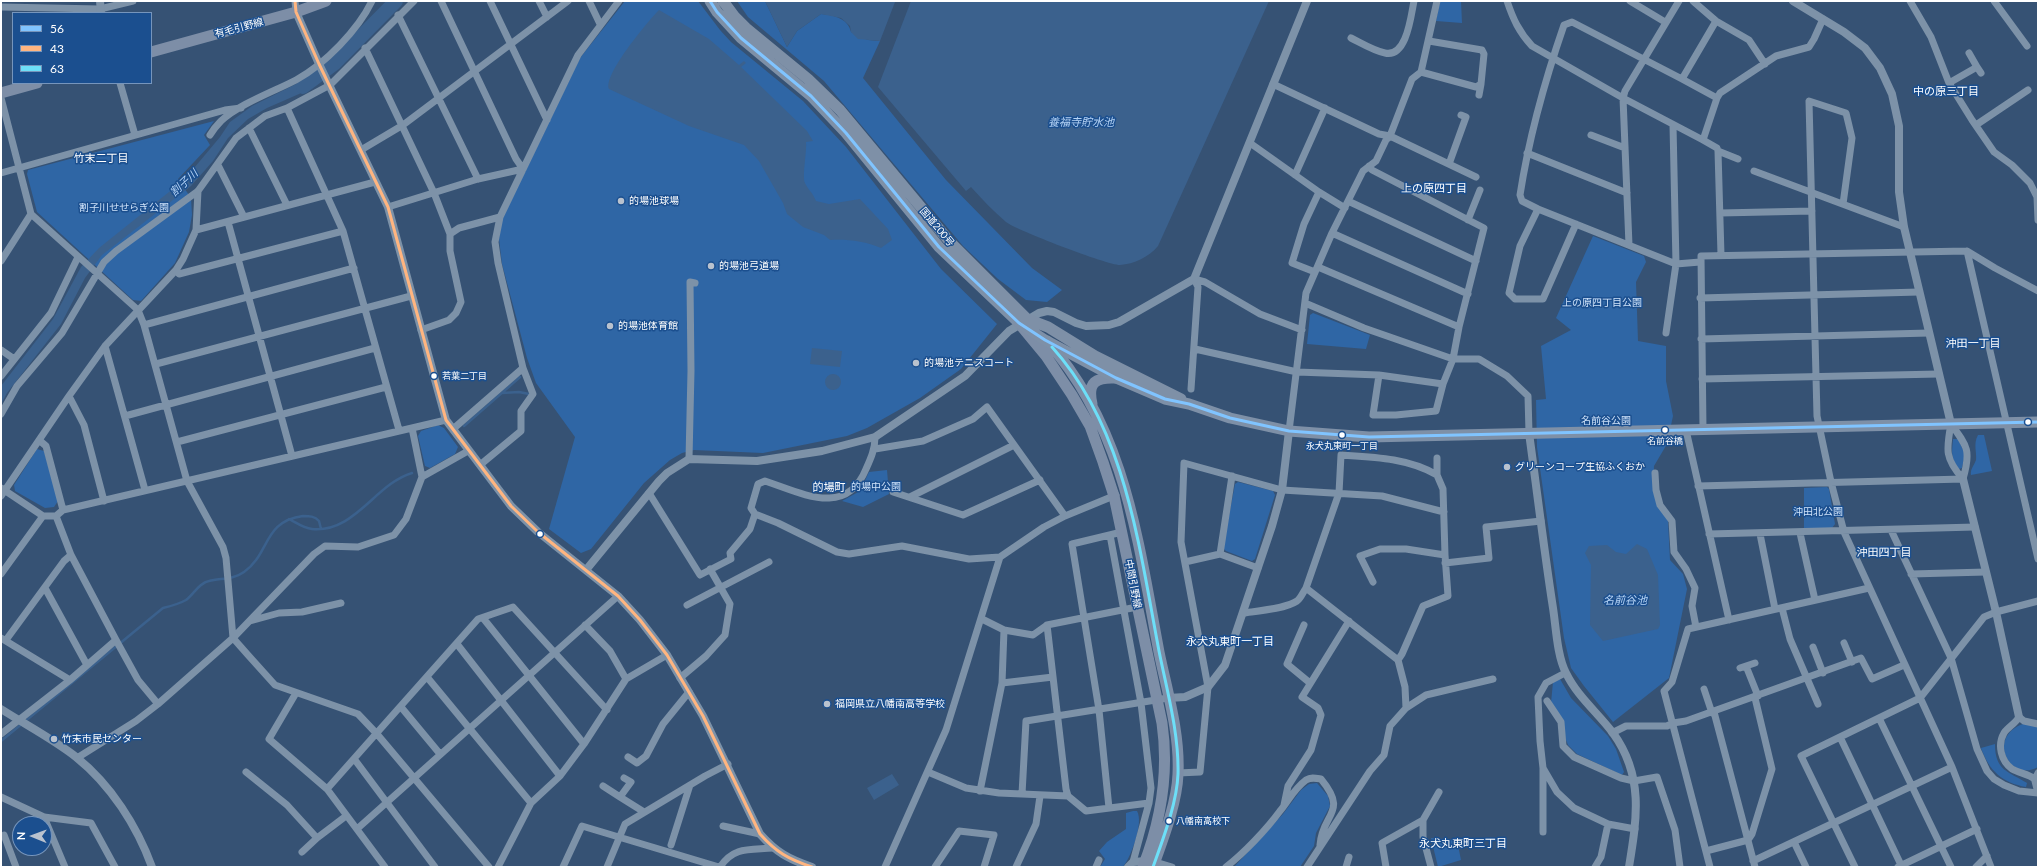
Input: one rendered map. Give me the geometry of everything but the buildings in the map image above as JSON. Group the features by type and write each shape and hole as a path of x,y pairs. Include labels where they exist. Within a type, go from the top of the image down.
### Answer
{"highway":[{"name":"国道200号","path":"710,1 717,12 742,38 811,96 846,132 939,247 1023,321 1048,327 1094,356 1136,378 1166,390 1189,404"},
{"name":"国道200号","path":"723,1 735,18 808,79 840,110 950,242 1023,321"},
{"name":"国道200号","path":"1045,340 1116,378 1165,399 1189,404 1230,418 1289,431 1370,437 2038,422"}],"main road":[{"name":"有毛引野線","path":"152,52 296,6 326,1"},
{"path":"1,92 32,84"},
{"name":"中間引野線","path":"1023,321 1045,340 1073,374 1093,408 1110,443 1126,491 1162,698 1165,746 1164,774 1162,800 1150,864"},
{"name":"中間引野線","path":"1023,321 1064,381 1090,426 1114,496 1137,607 1176,744 1178,774 1173,802 1150,864"},
{"path":"1093,408 1091,391 1096,381 1102,377 1116,378"}],"street":[{"path":"1,7 101,8 133,1"},
{"path":"210,135 222,120 272,90 297,79 319,64 342,42 364,16 372,1"},
{"path":"1,414 17,386 62,333 96,273 104,262 116,251 198,191 236,138 265,116 287,108 328,82 414,1"},
{"path":"441,1 516,159 523,169"},
{"path":"490,1 547,120"},
{"path":"539,1 547,17"},
{"path":"361,150 402,125 568,1"},
{"path":"589,1 600,24"},
{"path":"480,465 521,431 521,411 533,394 524,368 498,263 495,242 500,217 578,55 600,24 619,1"},
{"path":"586,570 667,473 689,459 757,461 822,451 875,437 965,376 1009,331 1023,321 1047,311 1054,312 1076,323 1086,326 1109,325 1119,322 1194,279 1307,1"},
{"path":"1351,38 1385,54 1392,53 1403,43 1414,1"},
{"path":"1022,794 1026,721 1141,703 1162,698 1185,697 1208,687 1225,665 1272,526 1282,490 1306,293 1362,171 1376,160 1386,140 1390,136 1412,79 1422,72 1437,1"},
{"path":"1507,1 1521,34 1532,46 1623,98 1703,140 1717,148 1718,151 1738,159"},
{"path":"1630,1 1665,22"},
{"path":"1629,245 1623,98 1625,91 1665,22 1679,1"},
{"path":"1693,1 1716,21 1749,40 1765,64"},
{"path":"1793,1 1823,19 1865,48 1880,68 1892,94 1898,126 1899,192 1909,251 1951,424 1962,440 1968,454 1963,479 1996,612 2019,717 2024,721 2038,724"},
{"path":"1910,1 1931,37 1949,83 1994,152 2012,165 2030,183 2037,197 2038,220"},
{"path":"1994,1 2027,46"},
{"path":"296,6 319,64 388,207 446,420 511,506 538,532 618,596 640,620 667,656 689,692 728,764 760,834 773,848 792,860 812,867"},
{"path":"398,16 478,179"},
{"path":"1703,140 1720,93 1776,56 1808,47 1814,39 1823,19"},
{"path":"1682,78 1716,21"},
{"path":"1700,262 1676,264 1538,209 1522,201 1520,196 1527,153 1553,58 1564,25 1572,22 1682,78 1717,98"},
{"path":"1429,41 1482,50 1484,54 1479,95"},
{"path":"365,48 434,193 450,234 450,251 461,302 456,313 449,320 421,330"},
{"path":"1949,83 1979,70 1969,53"},
{"path":"1422,72 1476,87 1481,84"},
{"path":"120,84 135,135"},
{"path":"1273,84 1379,134 1390,136 1476,177"},
{"path":"1976,124 2028,90"},
{"path":"1,98 31,214 79,259 138,310 156,364 187,481 224,547 233,638 274,686 358,714 377,734 488,867"},
{"path":"1843,204 1852,138 1846,113 1809,101 1817,416 1831,482 1844,532 1952,767 1991,867"},
{"path":"1,172 225,110 241,108"},
{"path":"287,108 343,230 398,430"},
{"path":"1295,175 1325,108"},
{"path":"1449,164 1466,117"},
{"path":"1666,333 1676,264 1673,125"},
{"path":"249,128 287,205"},
{"path":"1591,134 1625,148"},
{"path":"1250,143 1319,192 1345,208"},
{"path":"1718,151 1721,255"},
{"path":"1527,153 1627,193"},
{"path":"218,165 244,217"},
{"path":"1369,166 1372,170 1484,228 1459,327 1453,359 1443,384 1436,410 1396,415 1373,414 1379,375"},
{"path":"388,207 478,179 523,169"},
{"path":"1754,171 1904,227"},
{"path":"196,230 376,182"},
{"path":"1468,220 1480,190"},
{"path":"198,191 196,230 183,259 176,270 105,346 2,491 43,516 56,516 63,510 144,490 446,420"},
{"path":"1319,192 1304,224 1292,262 1317,269 1459,327"},
{"path":"1348,201 1476,261"},
{"path":"1538,209 1520,246 1509,293 1515,299 1544,299 1576,224"},
{"path":"1720,213 1812,211"},
{"path":"1,261 31,214"},
{"path":"450,234 459,228 500,217"},
{"path":"228,222 292,456"},
{"path":"176,270 179,274 343,230"},
{"path":"1332,234 1468,294"},
{"path":"1967,250 2038,559"},
{"path":"1703,429 1700,298 1701,256 1967,250 1995,268 2038,290"},
{"path":"1,376 50,313 79,259"},
{"path":"144,325 354,268"},
{"path":"1194,279 1205,282 1260,314 1302,330"},
{"path":"1191,389 1195,349 1198,287 1194,279"},
{"path":"689,459 691,371 690,282 695,284"},
{"path":"1700,298 1919,292"},
{"path":"156,364 411,296"},
{"path":"1305,303 1364,328 1453,359 1479,359 1507,376 1528,396 1534,433 1541,521 1557,632 1565,673 1587,704 1612,733 1624,752 1634,781 1637,804 1629,867"},
{"path":"1701,339 1929,333"},
{"path":"105,346 144,490"},
{"path":"124,416 375,348"},
{"path":"1195,349 1297,372 1379,375 1443,384"},
{"path":"1,350 14,359"},
{"path":"453,429 524,368"},
{"path":"1702,379 1939,374"},
{"path":"177,442 386,387"},
{"path":"69,396 84,425 104,501"},
{"path":"875,449 923,441 973,419 987,407 1065,516"},
{"path":"1951,424 1947,449 1948,458 1954,469 1963,479"},
{"path":"77,758 136,721 158,704 233,638 314,554 325,546 358,547 394,536 406,519 422,477 412,428"},
{"path":"1682,430 1698,486 1729,620"},
{"path":"875,437 875,449 862,478 857,487 849,493 834,499 817,497 765,481 758,484 751,508 755,514 778,523 837,552 849,554 902,546 969,559 1000,557 1023,540 1065,516 1126,491"},
{"path":"39,440 46,446 63,510"},
{"path":"910,497 1014,445"},
{"path":"422,477 468,451"},
{"path":"1243,614 1296,602 1306,588 1339,493 1342,455 1389,458 1429,470 1437,475"},
{"path":"1398,660 1423,606 1448,596 1443,489 1437,475 1437,458"},
{"path":"1178,774 1200,772 1208,687 1181,542 1184,463 1282,490 1382,496 1444,512"},
{"path":"1655,472 1656,490 1660,505 1672,521 1674,552 1686,569 1695,588 1692,606 1696,627"},
{"path":"1220,554 1232,476"},
{"path":"1698,486 1963,479"},
{"path":"893,492 963,515 1040,480"},
{"path":"649,493 700,575 731,559 730,553 750,529 755,514"},
{"path":"1,574 43,516"},
{"path":"56,516 71,555 116,640 138,680 158,704"},
{"path":"1446,563 1489,558 1486,527 1541,521"},
{"path":"1709,534 1975,528"},
{"path":"1891,530 1951,658 1977,749 1987,771 1994,779 2004,786 2019,791 2038,792 2036,776 2013,770 2005,763 2001,753 2001,743 2004,733 2019,717"},
{"path":"1110,808 1099,710 1072,544 1122,532"},
{"path":"1800,533 1815,600"},
{"path":"1760,534 1778,608 1818,704"},
{"path":"1110,535 1141,703 1151,788 1149,803 1130,865 1150,864 1172,867"},
{"path":"1373,582 1360,556 1380,549 1406,549 1445,554"},
{"path":"1185,562 1220,554 1258,568"},
{"path":"70,680 4,639 45,588 64,561 71,555"},
{"path":"884,867 946,730 982,619 1000,557"},
{"path":"687,606 769,562"},
{"path":"680,678 685,676 706,656 725,634 730,604 710,569"},
{"path":"1911,574 1986,572"},
{"path":"45,588 86,665"},
{"path":"1306,588 1398,660 1405,687 1406,708"},
{"path":"1710,867 1664,691 1672,682 1688,629 1869,588"},
{"path":"357,829 528,674 618,596"},
{"path":"1855,867 1801,756 1920,698 1984,617 1996,612 2038,601"},
{"path":"249,621 279,613 302,612 341,603"},
{"path":"328,789 478,619 513,607 607,710"},
{"path":"982,619 1004,630 1033,635 1047,625 1137,607"},
{"path":"482,618 584,744"},
{"path":"1284,805 1288,786 1310,750 1321,715 1318,708 1302,697 1350,621"},
{"path":"586,624 610,651 626,679"},
{"path":"1047,625 1068,796 1086,810 1149,803"},
{"path":"1304,625 1287,664 1310,683"},
{"path":"980,791 1002,683 1004,630"},
{"path":"1,734 70,680 116,640"},
{"path":"1844,643 1852,662"},
{"path":"457,644 560,776"},
{"path":"1814,647 1823,673"},
{"path":"498,867 531,804 560,776 584,744 626,679 667,656"},
{"path":"1612,733 1626,726 1667,726 1673,722 1686,721 1807,679 1861,658 1872,679 1904,664"},
{"path":"1706,851 1748,840 1752,834 1772,769 1756,697 1743,667 1755,663"},
{"path":"1543,832 1543,768 1538,697 1546,683 1565,673"},
{"path":"427,677 531,804"},
{"path":"1002,683 1053,677"},
{"path":"1307,867 1320,845 1328,836 1370,771 1384,755 1390,726 1406,708 1426,695 1493,679"},
{"path":"1704,689 1713,712 1754,864 1794,842 1952,767"},
{"path":"628,757 637,764 646,756 663,724 689,692"},
{"path":"296,693 269,739 328,789 346,816 385,867"},
{"path":"1547,701 1561,722 1563,746 1574,757 1621,778 1634,781 1656,777 1675,830 1680,867"},
{"path":"401,707 440,754"},
{"path":"1,709 77,758 115,798 137,831 152,867"},
{"path":"1879,718 1951,867"},
{"path":"1840,736 1900,866 1977,829"},
{"path":"355,760 435,867"},
{"path":"607,867 625,824 728,764"},
{"path":"1543,768 1557,792 1574,808 1608,824 1635,829"},
{"path":"246,772 287,805 317,838"},
{"path":"928,772 966,788 980,791 1040,796 1068,796"},
{"path":"1226,867 1236,859 1284,805 1292,792 1307,779 1314,777 1321,779 1334,799 1334,808 1321,835 1320,845"},
{"path":"620,797 631,782 624,778"},
{"path":"671,845 690,785"},
{"path":"603,786 644,812"},
{"path":"1386,867 1382,843 1423,820 1440,792"},
{"path":"1016,867 1036,824 1040,796"},
{"path":"1,797 42,816"},
{"path":"302,852 317,838 346,816"},
{"path":"52,818 91,823 115,867"},
{"path":"1423,820 1423,837 1431,867"},
{"path":"1595,867 1601,857 1608,824"},
{"path":"563,867 582,826 719,867 726,858 738,851 773,848"},
{"path":"722,826 760,834"},
{"path":"935,867 959,831 994,835 984,867"},
{"path":"4,835 16,867"},
{"path":"52,836 65,867"},
{"path":"1794,842 1806,867"},
{"path":"1976,867 1987,856"},
{"path":"1346,867 1349,857"},
{"path":"1096,867 1099,860"}],"green space":[{"path":"625,1 698,1 731,42 803,101 846,147 941,269 997,324 961,369 920,398 867,428 847,436 763,453 694,450 682,453 670,460 644,483 591,549 581,553 549,529 575,437 536,383 527,358 502,264 499,239 502,219 580,58"},
{"path":"737,1 765,1 787,47 797,31 821,14 830,15 843,20 847,23 851,32 868,40 880,41 863,78 946,180 1032,268 1062,290 1047,302 1026,300 998,279 963,246 824,81 748,17"},
{"path":"1440,1 1461,1 1462,23 1436,21"},
{"name":"割子川せせらぎ公園","path":"214,121 204,135 210,145 178,179 191,198 192,215 189,232 175,263 141,301 133,300 37,212 27,174 28,170"},
{"name":"名前谷公園","path":"1593,236 1644,256 1646,262 1636,282 1638,341 1666,346 1666,381 1673,416 1667,444 1654,466 1653,490 1668,521 1670,560 1683,574 1687,589 1669,678 1613,722 1571,668 1564,638 1537,447 1536,400 1546,399 1541,346 1571,330 1556,318"},
{"path":"1313,313 1370,335 1366,349 1307,344 1310,315"},
{"path":"438,425 444,428 458,447 455,454 430,468 425,466 418,436 421,431"},
{"path":"1978,435 1984,435 1992,471 1971,475 1976,460 1975,445"},
{"path":"1953,439 1958,439 1965,454 1962,468 1959,469 1953,458"},
{"path":"37,449 44,451 58,501 54,507 45,508 15,491 14,485"},
{"name":"的場中公園","path":"887,470 889,494 863,507 842,501 860,491 869,472"},
{"path":"1238,482 1273,491 1275,495 1255,559 1252,561 1226,551 1223,548 1235,484"},
{"name":"沖田北公園","path":"1827,487 1829,489 1835,524 1832,528 1804,529 1804,488"},
{"path":"1560,679 1571,698 1608,736 1616,749 1624,772 1622,775 1577,754 1568,745 1551,703 1553,682"},
{"path":"2023,724 2030,724 2038,727 2038,767 2028,770 2019,769 2011,764 2006,756 2004,748 2006,738 2012,730"},
{"path":"1995,744 1997,760 2000,765 2009,773 2027,783 2026,787 2004,779 1998,775 1988,763 1981,748"},
{"path":"1317,783 1328,796 1330,806 1316,833 1314,846 1300,867 1234,867 1283,814 1301,790 1309,784"},
{"path":"1137,811 1139,823 1136,840 1130,856 1123,867 1100,867 1105,859 1099,851 1107,842 1126,829 1126,813"},
{"path":"1431,838 1457,840 1461,860 1438,867"}],"water":[{"path":"765,1 895,2 880,41 858,39 851,32 850,26 841,18 821,14 797,31 787,47"},
{"name":"養福寺貯水池","path":"911,1 1269,1 1158,246 1141,259 1120,265 1062,246 1026,232 1006,222 971,187 966,191 878,87"},
{"path":"659,10 709,39 739,65 744,61 746,63 741,67 807,131 813,141 806,142 804,180 816,201 829,204 860,199 888,229 892,240 881,248 856,241 830,240 824,235 803,227 787,214 783,203 759,161 744,145 689,126 609,89 609,82 619,61 637,36"},
{"path":"316,71 320,81 299,94 267,108 248,119 228,138 213,161 191,186 102,255 85,278 61,324 7,393 1,404 1,386 53,319 81,267 99,248 184,180 220,137 230,122 252,106 300,82"},
{"path":"812,348 842,351 840,367 810,364"},
{"path":"833,374 840,379 841,382 836,389 833,390 826,385 825,382 830,375"},
{"name":"名前谷池","path":"1637,544 1647,549 1658,575 1660,625 1658,629 1603,641 1590,625 1591,565 1585,553 1589,546 1607,545 1616,552 1626,554"},
{"path":"892,774 899,785 874,800 867,788"}],"waterway":[{"name":"割子川","path":"303,87 334,64 396,1"},
{"path":"464,426 520,377"},
{"path":"502,393 519,392 529,394"},
{"path":"289,519 312,529 327,528 341,523 353,516 387,487 412,473"},
{"path":"1,741 163,608 186,600 199,586 205,582 231,578 244,572 259,556 268,539 281,524 290,519 310,516 319,521 321,529"}],"transit line":[{"name":"43","path":"295,1 296,12 319,64 388,207 446,420 511,506 538,532 618,596 640,620 667,655 703,716 760,834 783,854 812,867"},
{"name":"56","path":"710,1 717,12 741,38 811,96 846,133 939,247 1019,323 1045,340 1116,378 1165,399 1189,404 1230,418 1289,431 1369,437 2038,422"},
{"name":"63","path":"1052,347 1077,379 1097,414 1113,452 1126,491 1136,531 1172,712 1177,743 1177,785 1169,821 1153,867"}],"place":[{"name":"的場池球場","path":"621,201"},
{"name":"的場池弓道場","path":"711,266"},
{"name":"的場池体育館","path":"610,326"},
{"name":"的場池テニスコート","path":"916,363"},
{"name":"若葉二丁目","path":"434,376"},
{"name":"名前谷橋","path":"1665,430"},
{"name":"永犬丸東町一丁目","path":"1342,435"},
{"name":"グリーンコープ生協ふくおか","path":"1507,467"},
{"name":"福岡県立八幡南高等学校","path":"827,704"},
{"name":"竹末市民センター","path":"54,739"},
{"name":"八幡南高校下","path":"1169,821"}],"district":[{"name":"中の原三丁目","path":"1946,91"},
{"name":"竹末二丁目","path":"101,158"},
{"name":"上の原四丁目","path":"1434,188"},
{"name":"沖田一丁目","path":"1973,343"},
{"name":"的場町","path":"829,487"},
{"name":"沖田四丁目","path":"1884,552"},
{"name":"永犬丸東町一丁目","path":"1230,641"},
{"name":"永犬丸東町三丁目","path":"1463,843"}],"park label":[{"name":"上の原四丁目公園","path":"1602,303"}]}
